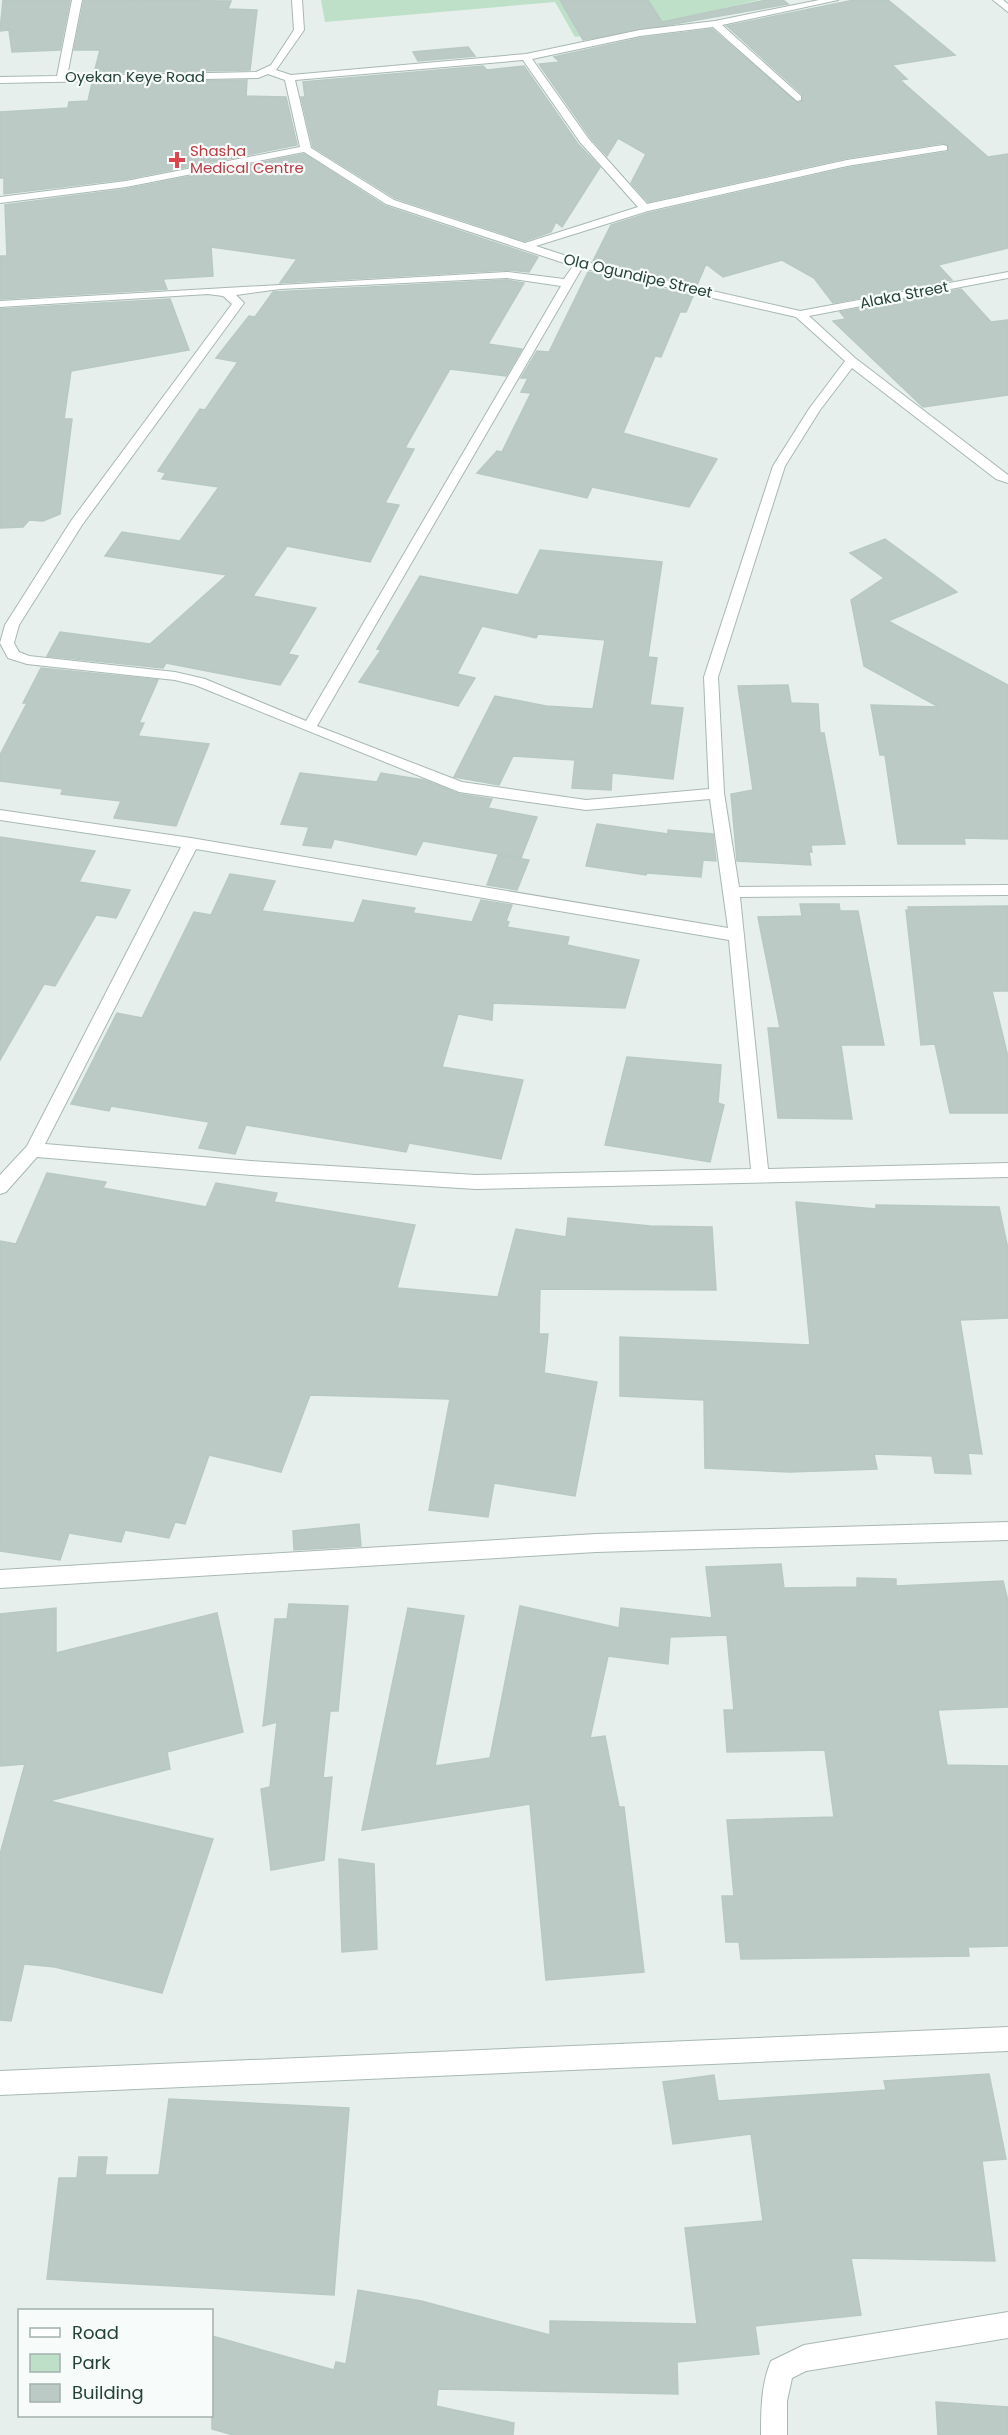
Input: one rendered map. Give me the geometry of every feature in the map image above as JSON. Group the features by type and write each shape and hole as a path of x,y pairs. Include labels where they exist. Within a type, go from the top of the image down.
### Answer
{"street":[{"path":"62,77 77,0"},
{"path":"297,0 299,30 270,71 291,78 526,57 640,33 715,24 833,0"},
{"path":"998,0 1008,9"},
{"path":"715,24 797,98"},
{"path":"526,57 584,140 645,208"},
{"name":"Oyekan Keye Road","path":"0,80 258,75 270,71"},
{"path":"0,200 126,184 306,149 291,78"},
{"path":"525,246 645,208 848,163 943,148"},
{"name":"Ola Ogundipe Street","path":"306,149 390,202 579,264 800,314 851,361 1000,476 1008,478"},
{"path":"309,728 579,264"},
{"path":"0,304 208,291 225,293 280,286 507,275 567,283"},
{"name":"Alaka Street","path":"800,314 1008,275"},
{"path":"225,293 238,303 236,310 76,524 12,625 7,643 13,655 27,660 175,676 200,682 459,787 586,805 717,793"},
{"path":"760,1173 732,892 717,793 711,677 779,466 815,409 851,361"},
{"path":"0,815 191,843 735,935"},
{"path":"0,1187 33,1150 191,843"},
{"path":"732,892 1008,890"},
{"path":"33,1150 252,1168 476,1182 760,1173 1008,1170"},
{"path":"0,1579 596,1543 1008,1532"},
{"path":"0,2083 1008,2039"},
{"path":"774,2435 774,2401 780,2370 804,2358 1008,2325"}],"green space":[{"path":"321,0 759,0 679,19 575,37 555,2 325,22"}],"building":[{"path":"3,0 70,0 60,50 12,52 9,30 0,31"},
{"path":"84,0 231,1 228,9 257,10 250,70 94,73 100,50 74,50"},
{"path":"560,0 648,0 662,22 766,0 783,0 788,4 583,40"},
{"path":"854,0 888,0 955,55 892,65 907,79 900,80 988,157 1008,154 1008,248 938,265 952,280 833,303 814,278 782,260 723,277 706,264 697,285 593,261 611,225 649,213 847,168 947,152 949,146 943,143 847,158 648,202 631,183 646,154 618,138 607,156 590,137 539,64 560,62 554,57 640,38 712,29 798,103 803,101 802,94 727,26"},
{"path":"468,47 475,56 418,61 413,52"},
{"path":"483,66 487,70 524,66 578,144 600,167 562,227 556,222 551,232 525,241 395,198 313,147 301,97 305,97 303,82"},
{"path":"247,80 246,96 286,97 297,145 126,179 4,194 4,178 0,178 0,112 68,108 69,102 88,101 92,83"},
{"path":"304,154 385,206 538,257 529,272 507,270 280,283 297,259 211,247 213,276 163,279 167,289 0,299 0,256 7,256 5,205 126,189"},
{"path":"588,272 693,296 686,312 680,312 661,357 655,356 623,433 717,459 689,507 592,487 587,498 477,473 497,451 502,452 531,393 521,392 528,378 521,378 537,351 549,352"},
{"path":"507,280 524,283 488,344 522,349 506,376 450,369 405,448 414,449 385,503 399,505 370,562 287,546 253,596 316,608 288,654 298,656 280,685 166,663 163,668 47,656 60,632 150,644 227,575 105,556 122,532 180,541 219,487 162,479 166,473 158,471 200,409 205,410 238,362 216,358 249,316 255,317 273,292"},
{"path":"961,289 991,322 1008,320 1008,395 923,407 833,321 846,319 840,312"},
{"path":"170,299 189,350 71,371 64,419 72,419 60,514 43,521 29,520 23,527 0,528 0,309"},
{"path":"885,539 957,592 888,621 1008,685 1008,839 964,838 965,844 898,844 885,755 880,755 871,705 939,707 864,666 851,600 884,578 850,553"},
{"path":"540,550 662,562 648,657 657,658 650,705 683,708 673,779 612,773 611,790 572,788 575,760 513,756 499,785 454,777 495,696 546,706 593,709 605,640 538,634 536,638 482,626 457,674 475,678 458,706 359,682 381,650 377,649 420,576 518,595"},
{"path":"41,668 158,680 139,723 144,723 138,736 209,744 176,826 114,818 121,801 61,794 63,789 0,781 0,755 27,703 23,703"},
{"path":"788,685 791,703 818,704 820,733 824,733 845,844 811,845 812,852 809,852 811,865 737,861 731,794 753,790 738,686"},
{"path":"300,773 377,782 381,773 424,780 459,794 492,799 488,808 537,817 521,858 423,841 416,855 334,839 331,848 303,845 309,827 281,824"},
{"path":"597,824 668,834 668,830 713,834 716,861 703,860 701,877 647,873 646,875 586,866"},
{"path":"0,837 95,851 79,882 130,890 116,918 96,915 55,986 44,984 0,1060"},
{"path":"498,855 529,860 517,890 487,885"},
{"path":"230,874 275,881 262,911 354,923 363,900 415,908 413,913 472,922 481,900 512,905 506,921 509,922 507,927 569,937 567,945 639,960 625,1008 493,1003 492,1020 458,1014 442,1067 523,1080 501,1159 409,1143 406,1152 246,1125 235,1154 199,1148 209,1122 111,1106 109,1111 71,1104 117,1013 142,1018 194,912 211,915"},
{"path":"800,904 839,904 840,911 858,911 884,1045 841,1045 852,1119 778,1118 768,1028 780,1028 758,917 802,916"},
{"path":"1008,906 1008,991 992,991 1008,1057 1008,1113 950,1113 935,1044 921,1045 906,910 909,910 908,907"},
{"path":"627,1057 721,1065 718,1103 724,1105 710,1162 605,1145"},
{"path":"47,1173 106,1182 103,1188 206,1207 216,1183 277,1193 274,1202 415,1225 397,1288 498,1297 516,1229 566,1237 568,1218 650,1226 712,1227 716,1290 540,1289 539,1334 548,1334 544,1373 597,1382 575,1496 494,1483 488,1517 429,1510 450,1399 310,1395 281,1472 209,1455 185,1524 175,1522 169,1538 125,1530 121,1542 69,1533 60,1560 0,1551 0,1241 16,1244"},
{"path":"796,1202 876,1209 876,1205 999,1207 1008,1249 1008,1318 960,1320 982,1454 968,1453 971,1474 935,1473 932,1456 874,1454 877,1469 789,1472 705,1468 704,1400 620,1396 620,1337 810,1345"},
{"path":"359,1524 361,1546 294,1550 293,1531"},
{"path":"781,1564 784,1588 857,1587 857,1578 896,1579 896,1586 1003,1581 1008,1601 1008,1707 938,1710 947,1765 1008,1766 1008,1946 968,1947 969,1956 741,1959 739,1942 726,1942 722,1896 734,1896 727,1820 834,1817 825,1750 727,1752 724,1710 734,1710 727,1635 670,1637 668,1664 608,1656 590,1738 605,1736 619,1807 624,1807 644,1972 546,1980 530,1804 362,1830 408,1608 464,1616 435,1766 490,1758 520,1606 619,1628 621,1608 712,1618 706,1567"},
{"path":"289,1604 348,1606 338,1711 330,1711 323,1778 332,1777 324,1860 271,1870 261,1789 270,1787 277,1722 263,1726 275,1619 287,1619"},
{"path":"56,1608 56,1653 217,1613 243,1732 167,1752 170,1769 49,1801 213,1839 162,1993 55,1967 24,1964 11,2021 0,2020 0,1854 25,1764 0,1766 0,1614"},
{"path":"339,1859 374,1864 377,1949 342,1952"},
{"path":"989,2074 1006,2159 982,2161 995,2261 851,2258 861,2315 755,2326 759,2354 677,2362 678,2394 438,2389 436,2406 514,2423 513,2435 233,2435 212,2429 213,2336 334,2370 336,2362 346,2364 358,2290 421,2301 550,2335 550,2321 697,2324 685,2228 763,2221 751,2134 673,2144 663,2082 714,2075 718,2101 886,2090 884,2081"},
{"path":"169,2099 349,2108 334,2295 47,2279 59,2178 77,2178 79,2157 107,2157 105,2175 159,2175"},
{"path":"936,2402 1008,2407 1008,2435 938,2435"}],"place":[{"name":"Shasha Medical Centre","path":"177,160"}]}
